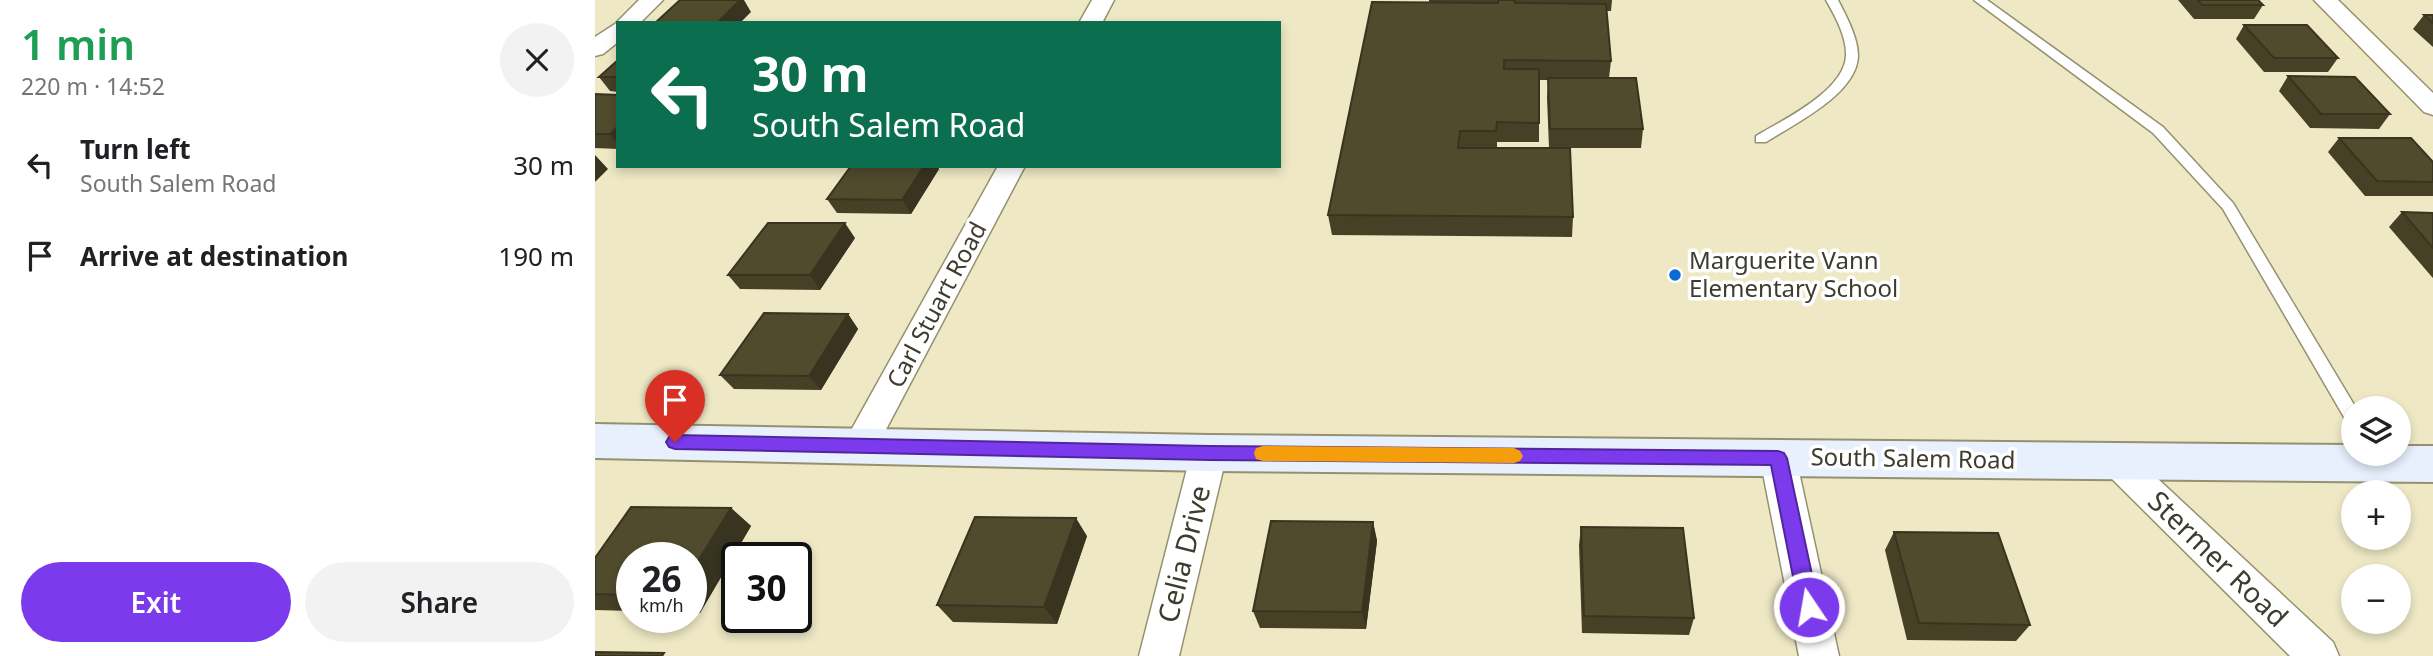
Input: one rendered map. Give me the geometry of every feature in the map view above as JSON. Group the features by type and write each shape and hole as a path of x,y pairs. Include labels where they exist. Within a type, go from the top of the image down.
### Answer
{"main road":[{"name":"South Salem Road","path":"595,441 861,444 1209,453 2116,461 2341,458"},
{"name":"South Salem Road","path":"2411,462 2433,464"}],"street":[{"path":"628,21 652,0"},
{"path":"1091,21 1103,0"},
{"path":"2325,0 2433,107"},
{"path":"595,49 616,32"},
{"name":"Carl Stuart Road","path":"861,444 1011,168"},
{"name":"Celia Drive","path":"1159,656 1209,453"},
{"path":"1778,458 1819,656"},
{"name":"Stermer Road","path":"2116,461 2319,656"}],"lane":[{"path":"1761,139 1830,93 1847,78 1852,57 1832,0"},
{"path":"1980,0 2158,130 2228,206 2341,397"}],"building":[{"path":"680,0 740,0 719,21 657,21"},
{"path":"1498,0 1515,0 1515,3 1606,4 1611,61 1504,60 1504,69 1539,69 1539,123 1497,122 1496,131 1460,131 1458,148 1570,148 1573,217 1328,215 1372,2 1498,3"},
{"path":"2198,0 2258,0 2263,5 2202,5"},
{"path":"2424,15 2433,15 2433,23"},
{"path":"2244,25 2307,25 2338,58 2274,58"},
{"path":"616,62 616,77 599,77"},
{"path":"2288,76 2355,77 2390,114 2321,114"},
{"path":"1548,78 1636,78 1643,129 1550,129"},
{"path":"595,94 616,95 616,128 610,134 595,134"},
{"path":"2339,138 2411,138 2433,162 2433,182 2377,181"},
{"path":"850,168 923,168 902,200 827,199"},
{"path":"2402,212 2433,213 2433,248"},
{"path":"768,223 845,223 810,275 728,275"},
{"path":"764,313 848,314 809,376 720,375"},
{"path":"631,507 731,508 707,546 707,542 616,542 616,595 595,594 595,558"},
{"path":"975,517 1076,518 1044,607 937,605"},
{"path":"1271,521 1373,522 1362,612 1253,611"},
{"path":"1581,527 1683,528 1694,618 1584,616"},
{"path":"1894,532 1998,533 2030,625 1919,623"},
{"path":"595,652 664,653 662,656 595,656"}],"slow traffic":[{"path":"1263,453 1514,456"}],"place":[{"name":"Marguerite Vann Elementary School","path":"1675,275"}],"route":[{"path":"675,442 1209,453 1778,458 1809,607"}]}
